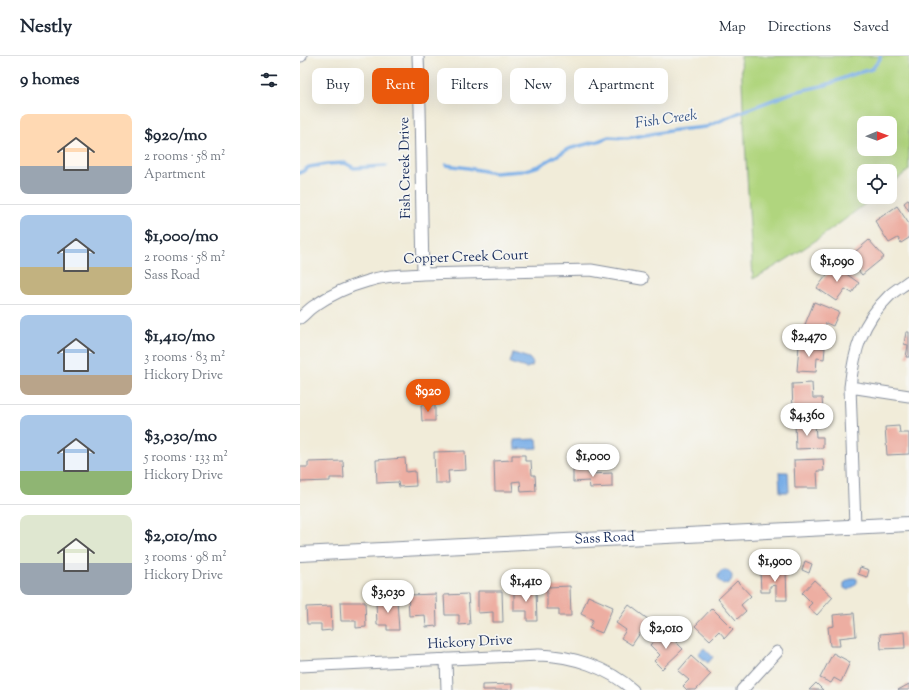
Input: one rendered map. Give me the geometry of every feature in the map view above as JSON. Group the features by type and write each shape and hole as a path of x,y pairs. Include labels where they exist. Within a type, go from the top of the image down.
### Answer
{"street":[{"name":"Fish Creek Drive","path":"418,56 423,274"},
{"name":"Copper Creek Court","path":"300,318 315,306 336,294 368,280 396,276 591,270 642,279"},
{"path":"856,526 850,386 851,372 859,340 868,323 878,308 890,295 909,281"},
{"path":"850,386 909,396"},
{"name":"Sass Road","path":"300,554 909,524"},
{"path":"742,690 777,652"},
{"name":"Hickory Drive","path":"300,666 539,655 554,656 579,661 594,666 613,676 633,690"},
{"path":"446,659 447,690"}],"green space":[{"path":"741,56 909,56 909,170 897,179 897,164 857,164 857,204 865,204 815,241 785,261 753,279"}],"water":[{"path":"513,353 529,358 533,363 532,366 526,368 510,363"},
{"path":"537,439 538,448 515,449 514,440"},
{"path":"779,472 788,472 789,492 780,492"},
{"path":"725,570 730,572 732,577 730,582 725,584 720,582 718,577 720,572"},
{"path":"852,578 857,579 856,584 848,590 844,588 844,583"},
{"path":"704,648 713,657 708,663 698,654"}],"building":[{"path":"909,199 909,211 904,203"},
{"path":"897,206 909,224 909,238 901,243 898,238 889,243 875,221"},
{"path":"869,240 884,257 862,275 848,258"},
{"path":"834,265 859,283 852,293 845,289 836,301 817,288"},
{"path":"814,302 839,312 833,326 826,323 822,334 804,327"},
{"path":"906,332 909,332 909,357 906,357 908,345 904,344"},
{"path":"799,345 825,348 824,359 817,358 816,372 797,371"},
{"path":"812,383 813,398 822,398 823,410 793,412 792,384"},
{"path":"421,405 435,405 435,421 422,421"},
{"path":"795,423 815,423 816,437 823,437 823,448 796,449"},
{"path":"899,426 900,433 909,433 909,454 887,455 885,427"},
{"path":"465,451 466,470 448,471 449,483 435,483 434,452"},
{"path":"512,455 525,455 525,461 531,461 532,475 535,475 536,491 521,492 520,481 512,482 513,491 495,491 494,461 512,460"},
{"path":"405,458 406,472 415,471 416,486 399,487 398,482 377,483 376,460"},
{"path":"823,459 824,471 817,471 818,488 795,488 794,460"},
{"path":"343,461 344,478 330,478 330,481 300,482 300,467 308,467 308,462"},
{"path":"573,469 588,469 589,474 612,473 612,487 590,488 589,481 573,482"},
{"path":"805,561 812,564 809,573 802,570"},
{"path":"860,567 869,570 867,577 858,574"},
{"path":"786,570 787,600 776,600 776,585 770,586 770,592 761,592 760,571"},
{"path":"814,580 833,597 817,615 808,607 812,603 802,593"},
{"path":"737,581 751,596 741,605 746,611 736,620 718,599"},
{"path":"570,586 571,616 559,616 559,609 547,609 547,587"},
{"path":"536,590 537,621 527,621 527,611 514,611 514,591"},
{"path":"478,591 502,591 503,622 493,622 493,612 478,613"},
{"path":"436,594 437,626 426,627 425,615 409,616 408,595"},
{"path":"468,594 470,624 459,625 459,615 445,615 444,595"},
{"path":"588,596 613,607 602,633 589,628 593,620 581,614"},
{"path":"397,600 399,630 387,630 387,625 377,625 376,601"},
{"path":"340,602 365,602 366,627 356,628 356,621 341,621"},
{"path":"629,605 649,620 632,645 621,638 626,630 616,623"},
{"path":"331,606 332,630 321,631 321,624 307,624 306,607"},
{"path":"712,608 733,629 725,638 719,631 710,640 695,626"},
{"path":"854,613 856,636 839,638 840,646 830,646 828,627 834,626 833,615"},
{"path":"904,632 905,648 881,649 880,634"},
{"path":"660,635 666,641 670,636 683,649 662,669 654,661 660,655 650,645"},
{"path":"833,653 850,662 841,682 834,678 831,683 820,678"},
{"path":"691,656 711,674 696,690 687,690 683,686 689,680 678,671"},
{"path":"816,683 823,690 809,690"},
{"path":"512,684 512,690 482,690 482,685"},
{"path":"909,684 909,690 898,690"}],"waterway":[{"name":"Fish Creek","path":"446,165 494,173 522,171 539,166 568,149 609,137 627,138 675,130 706,127 794,92 826,85 872,69 880,59 880,56"},
{"name":"Fish Creek","path":"300,173 309,167 327,164 345,163 354,168 386,166"}]}
